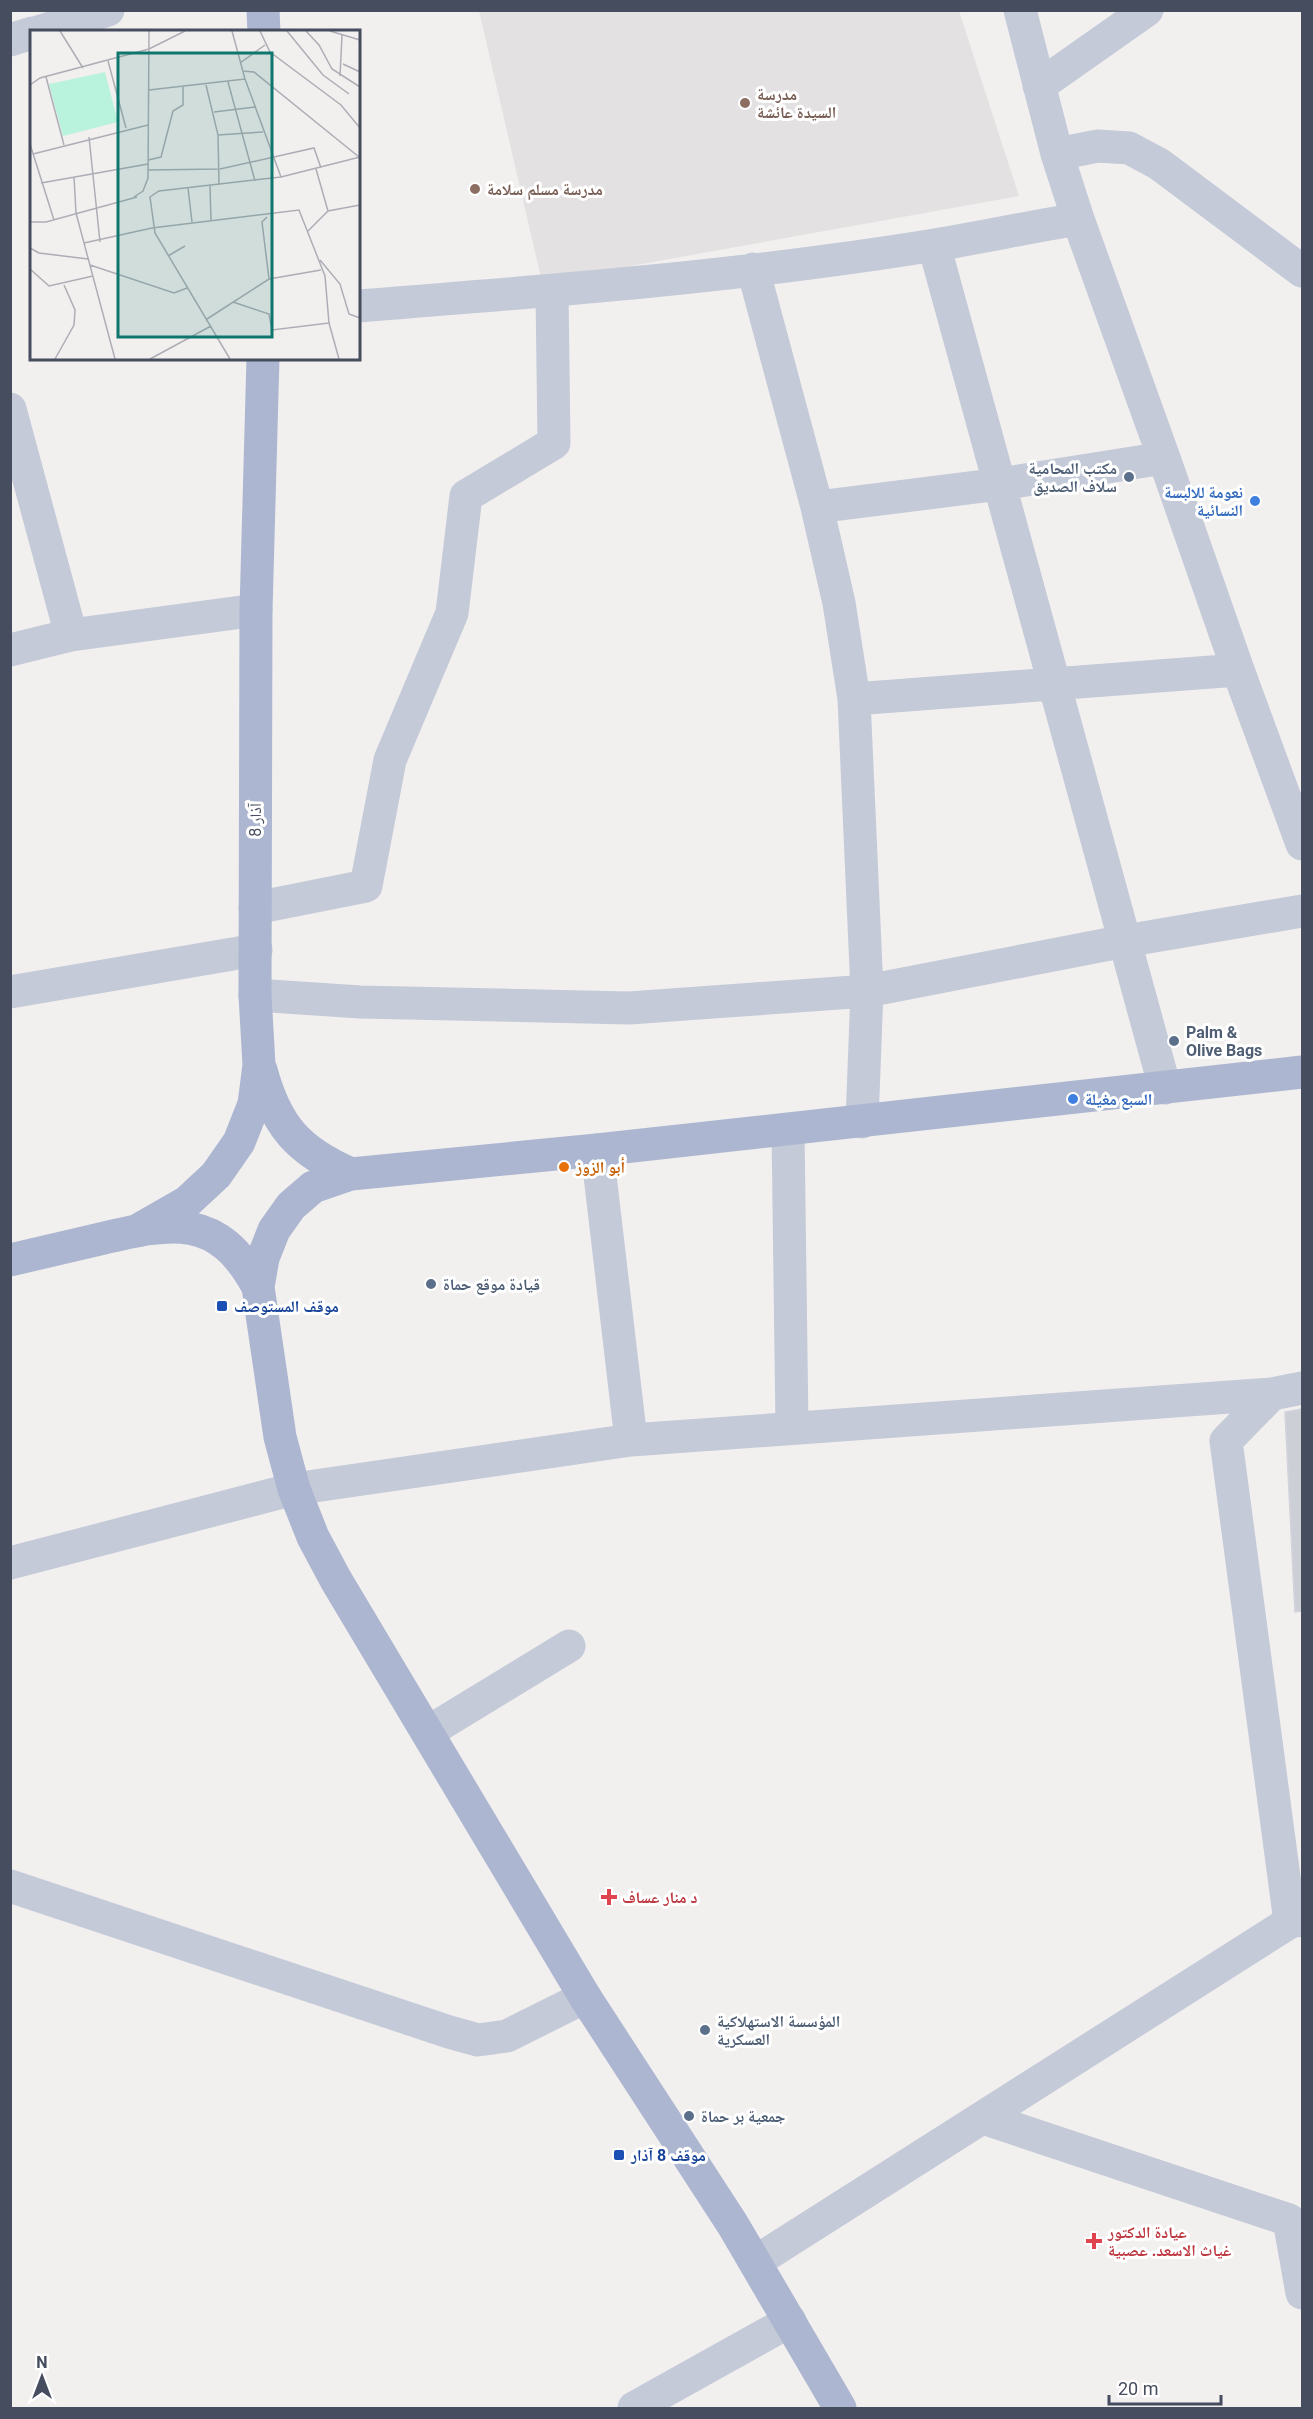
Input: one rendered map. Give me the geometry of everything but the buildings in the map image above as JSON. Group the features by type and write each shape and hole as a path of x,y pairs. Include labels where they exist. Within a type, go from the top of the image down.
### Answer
{"main road":[{"path":"263,10 264,30"},
{"name":"8 آذار","path":"138,1230 186,1202 216,1175 239,1142 254,1104 259,1065 255,995 256,610 263,360"},
{"path":"259,1065 267,1094 281,1121 300,1144 324,1162 351,1174"},
{"path":"840,2409 733,2225 585,1997 336,1580 313,1537 294,1490 280,1437 258,1287 263,1258 274,1230 291,1206 314,1187 351,1174 788,1130 1302,1072"},
{"path":"10,1260 162,1225 186,1227 210,1235 231,1248 247,1266 258,1287"}],"street":[{"path":"44,30 108,10"},
{"path":"1020,10 1057,154 1078,219 1302,844"},
{"path":"1040,86 1147,10"},
{"path":"10,40 30,34"},
{"path":"1057,154 1098,146 1128,148 1159,164 1302,271"},
{"path":"360,306 552,291 753,269 934,245 1078,219"},
{"path":"934,245 1165,1088"},
{"path":"753,269 817,507 839,603 854,699 867,991 862,1122"},
{"path":"255,908 366,886 390,760 452,613 466,495 554,443 552,291"},
{"path":"10,409 71,635"},
{"path":"817,507 1000,484 1164,458"},
{"path":"10,650 71,635 256,610"},
{"path":"854,699 1238,670"},
{"path":"255,995 360,1002 629,1008 867,991 1125,941 1302,911"},
{"path":"10,992 256,950"},
{"path":"788,1130 792,1428"},
{"path":"597,1150 631,1440"},
{"path":"10,1563 294,1490 631,1440 1287,1391"},
{"path":"755,2262 1296,1921 1226,1442 1287,1391"},
{"path":"428,1732 569,1646"},
{"path":"10,1886 478,2040 507,2036 585,1997"},
{"path":"983,2118 1289,2220 1302,2293"},
{"path":"634,2409 790,2321"}],"shaded area":[{"name":"مدرسة السيدة عائشة","path":"479,11 959,11 1019,196 542,282"}],"place":[{"name":"مدرسة السيدة عائشة","path":"745,103"},
{"name":"مدرسة مسلم سلامة","path":"475,189"},
{"name":"مكتب المحامية سلاف الصديق","path":"1129,477"},
{"name":"نعومة للالبسة النسائية","path":"1255,501"},
{"name":"Palm & Olive Bags","path":"1174,1041"},
{"name":"السبع مغيلة","path":"1073,1099"},
{"name":"أبو الزوز","path":"564,1167"},
{"name":"قيادة موقع حماة","path":"431,1284"},
{"name":"موقف المستوصف","path":"222,1306"},
{"name":"د منار عساف","path":"609,1897"},
{"name":"المؤسسة الاستهلاكية العسكرية","path":"705,2030"},
{"name":"جمعية بر حماة","path":"689,2116"},
{"name":"موقف 8 آذار","path":"619,2155"},
{"name":"عيادة الدكتور غياث الاسعد. عصبية","path":"1094,2241"}]}
